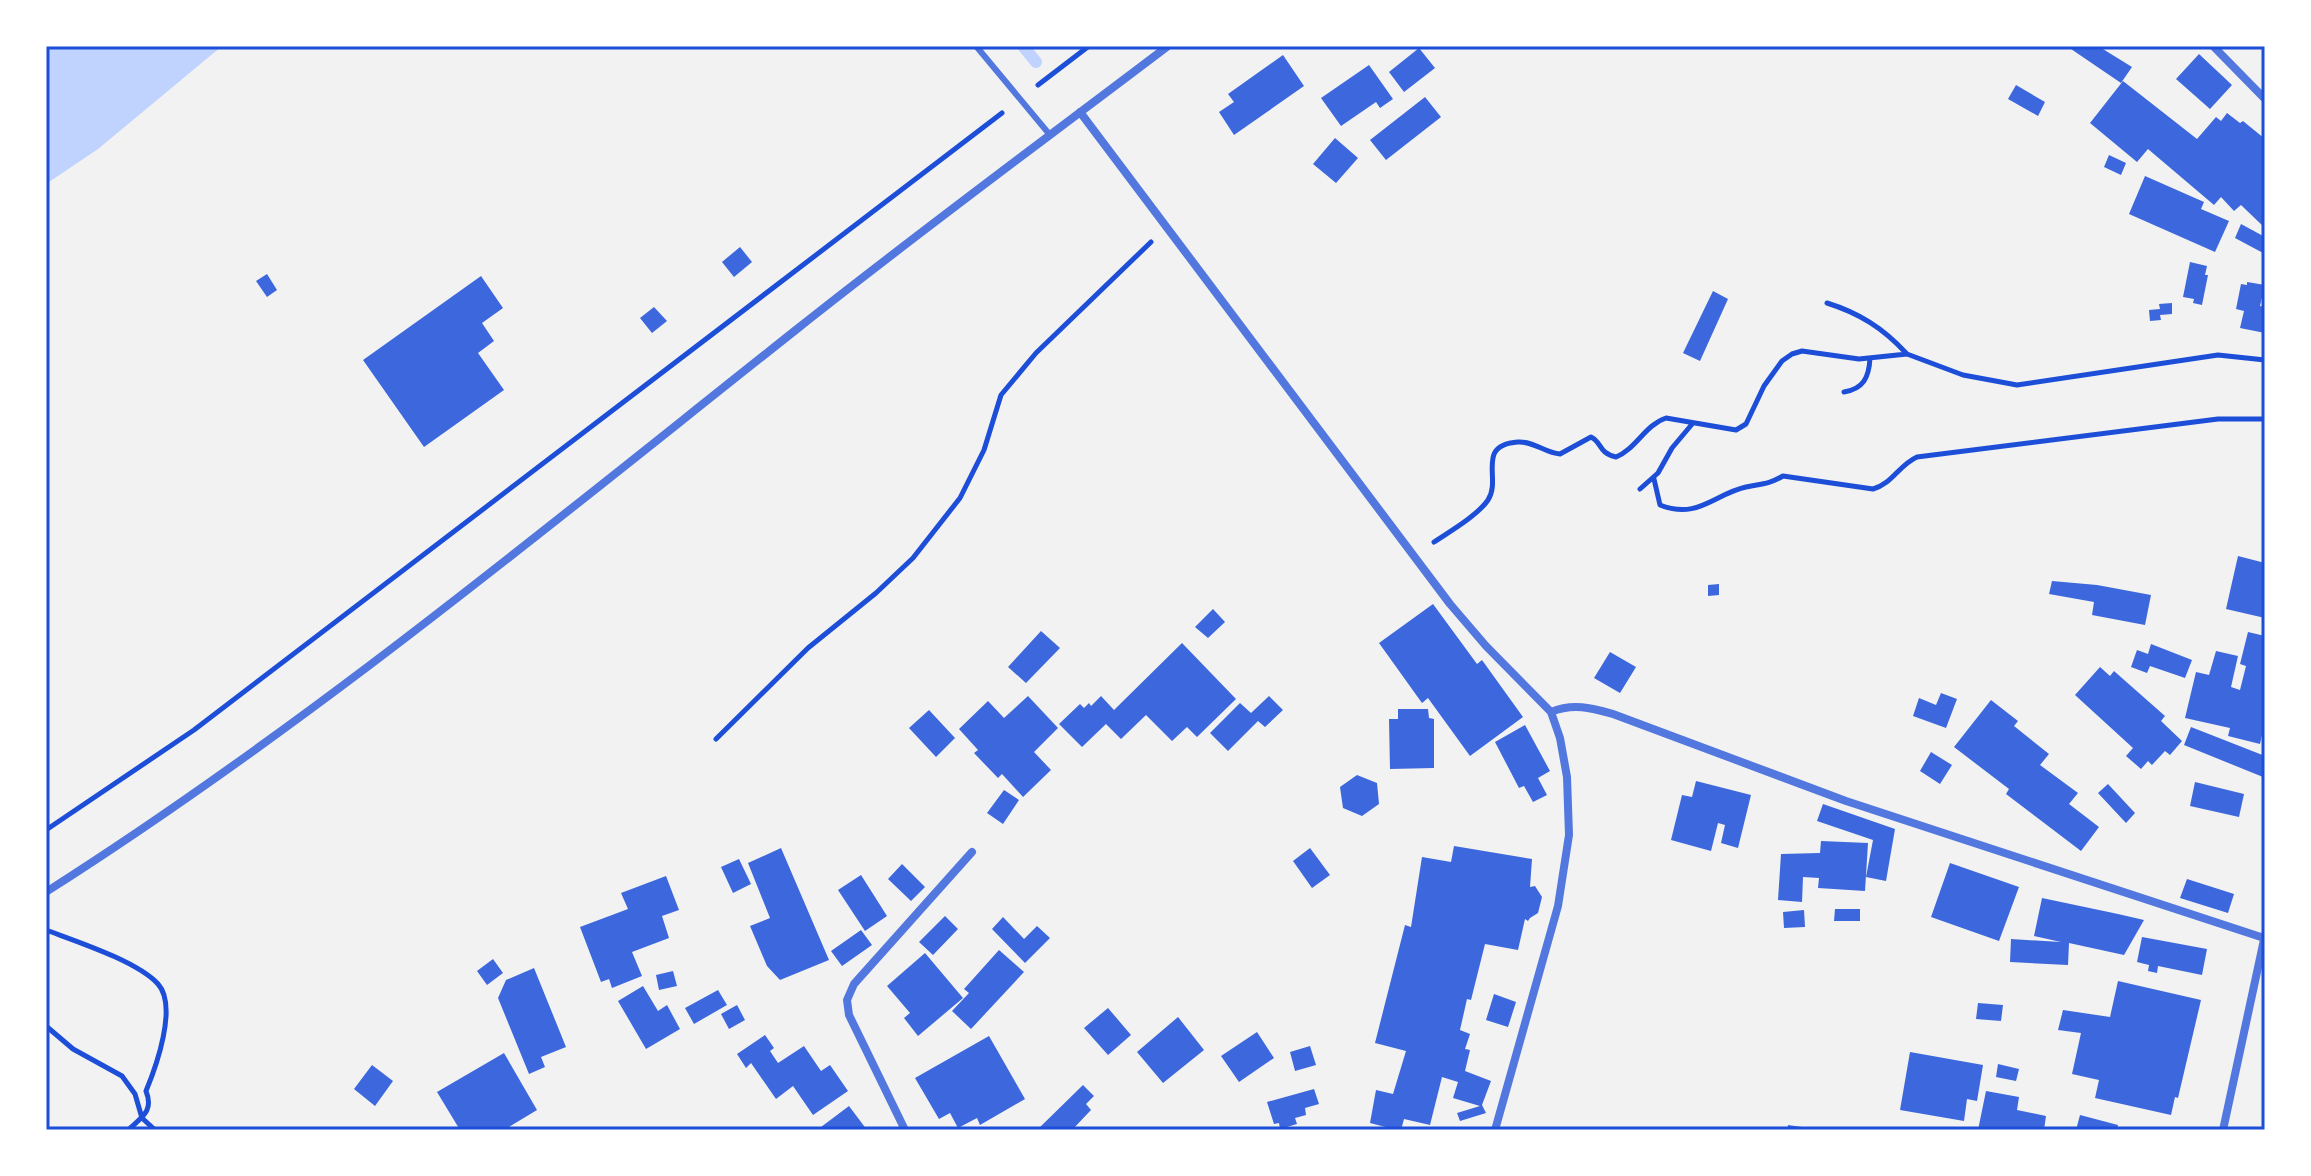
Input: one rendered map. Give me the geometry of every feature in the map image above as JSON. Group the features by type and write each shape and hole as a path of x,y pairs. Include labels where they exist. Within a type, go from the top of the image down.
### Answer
{"street":[{"path":"46,892 163,814 339,686 496,567 938,219 1168,46"},
{"path":"2213,46 2265,99"},
{"path":"1080,112 1414,557 1474,633 1551,712 1560,738 1567,777 1569,835 1565,869 1549,944 1495,1130"},
{"path":"1551,712 1583,706 1613,714 1846,801 2264,936 2223,1130"},
{"path":"905,1130 849,1015 847,1000 854,984 972,852"}],"lane":[{"path":"976,46 1050,135"}],"path":[{"path":"46,830 147,764 217,713 1089,46"},
{"path":"716,739 808,648 876,593 913,558 960,498 984,450 1001,395 1036,353 1166,227"},
{"path":"1827,303 1876,325 1907,354 1963,375 2017,385 2195,357 2218,355 2265,360"},
{"path":"1414,557 1486,503 1492,488 1491,464 1495,453 1503,445 1527,442 1560,454 1591,437 1604,453 1616,457 1626,452 1662,419 1675,418 1732,430 1743,427 1764,386 1782,361 1792,354 1811,351 1852,359 1907,354"},
{"path":"1844,392 1863,385 1870,368 1870,358"},
{"path":"1654,479 1660,505 1687,510 1783,476 1873,489 1883,486 1917,457 2218,419 2265,419"},
{"path":"1640,489 1654,479 1672,448 1693,423"},
{"path":"46,930 97,950 142,972 159,985 166,1004 157,1064 146,1091 151,1102 149,1110 128,1130"},
{"path":"46,1026 73,1049 122,1076 135,1094 142,1118 155,1130"}],"water":[{"path":"46,46 222,46 98,149 46,184"}],"building":[{"path":"2073,46 2098,46 2132,67 2121,83 2071,49"},
{"path":"1419,48 1435,68 1404,92 1389,72"},
{"path":"2199,54 2232,85 2210,109 2176,79"},
{"path":"1283,55 1304,86 1234,135 1219,112 1234,102 1228,94"},
{"path":"1369,65 1393,99 1380,108 1376,102 1341,126 1321,98"},
{"path":"2123,81 2197,139 2216,117 2221,121 2227,113 2240,123 2243,121 2265,139 2265,228 2241,205 2234,211 2221,197 2214,205 2148,149 2137,162 2090,123"},
{"path":"2016,85 2045,102 2038,116 2008,99"},
{"path":"1425,97 1441,117 1386,160 1370,140"},
{"path":"1335,138 1358,158 1336,183 1313,164"},
{"path":"2109,155 2126,163 2121,175 2104,167"},
{"path":"2145,176 2204,202 2201,209 2229,221 2215,252 2129,214"},
{"path":"2241,224 2265,237 2265,254 2235,238"},
{"path":"740,247 752,262 734,277 722,262"},
{"path":"2190,262 2207,266 2202,305 2193,303 2194,299 2183,297"},
{"path":"267,274 277,290 267,297 256,281"},
{"path":"481,276 503,308 482,323 494,341 478,353 504,390 424,447 363,360"},
{"path":"2247,282 2265,285 2260,306 2265,307 2265,333 2240,328 2244,311 2236,309 2241,284 2247,285"},
{"path":"1713,291 1728,299 1700,361 1683,353"},
{"path":"2172,303 2172,314 2160,315 2161,320 2150,321 2149,310 2160,309 2159,304"},
{"path":"654,307 667,321 652,333 640,318"},
{"path":"2238,556 2265,563 2265,618 2226,609"},
{"path":"2052,581 2151,595 2145,625 2092,615 2094,602 2049,594"},
{"path":"1719,584 1719,595 1708,596 1708,585"},
{"path":"1433,604 1477,664 1482,660 1523,717 1470,756 1428,698 1422,703 1379,643"},
{"path":"1213,609 1225,622 1208,638 1195,627"},
{"path":"1041,631 1060,648 1026,683 1008,667"},
{"path":"2248,632 2265,636 2265,722 2260,744 2228,736 2230,728 2185,718 2196,672 2209,675 2216,651 2238,656 2231,687 2240,690 2246,666 2240,664"},
{"path":"1182,643 1236,699 1197,737 1187,727 1172,741 1146,715 1121,739 1106,724 1082,747 1059,724 1080,704 1084,708 1089,703 1091,706 1101,696 1114,710"},
{"path":"2151,644 2192,660 2185,678 2150,666 2147,673 2131,667 2137,650 2148,654"},
{"path":"1610,652 1636,667 1620,693 1594,678"},
{"path":"2100,667 2110,676 2114,671 2165,716 2161,721 2182,741 2170,755 2165,751 2152,765 2148,761 2141,769 2126,756 2133,748 2075,695"},
{"path":"1941,693 1957,699 1946,728 1913,716 1919,698 1936,705"},
{"path":"1028,696 1058,728 1034,752 1051,770 1023,797 1002,774 998,778 974,753 978,750 959,729 988,701 1004,718"},
{"path":"1269,696 1283,710 1265,727 1258,721 1228,751 1210,733 1240,703 1251,713"},
{"path":"1991,700 2018,721 2014,726 2049,754 2040,765 2078,793 2069,804 2099,827 2081,851 2006,794 2009,789 1954,747"},
{"path":"1398,709 1428,709 1429,718 1434,719 1434,768 1390,769 1389,719 1398,719"},
{"path":"929,710 955,738 936,757 909,728"},
{"path":"1525,725 1550,771 1538,778 1547,795 1533,802 1524,786 1519,788 1495,742"},
{"path":"2191,727 2265,756 2263,777 2184,745"},
{"path":"1931,752 1952,765 1940,784 1920,771"},
{"path":"1357,775 1377,783 1379,804 1362,816 1343,808 1340,787"},
{"path":"1696,781 1751,795 1738,848 1721,843 1725,825 1718,823 1711,851 1671,840 1682,795 1692,797"},
{"path":"2195,782 2244,794 2239,817 2190,806"},
{"path":"2108,784 2135,813 2126,823 2098,793"},
{"path":"1004,790 1019,800 1003,824 987,813"},
{"path":"1823,804 1895,829 1886,881 1866,877 1873,840 1817,821"},
{"path":"1821,841 1868,843 1865,891 1818,888 1819,878 1803,877 1802,902 1778,900 1781,854 1820,853"},
{"path":"1454,846 1532,859 1530,887 1535,886 1542,897 1538,913 1528,921 1525,919 1518,950 1485,944 1471,1000 1467,999 1460,1030 1470,1034 1465,1049 1470,1050 1465,1071 1491,1081 1482,1105 1486,1113 1460,1121 1457,1113 1480,1106 1453,1098 1458,1082 1442,1077 1430,1125 1404,1119 1401,1130 1397,1130 1370,1123 1376,1090 1393,1094 1406,1051 1375,1043 1405,925 1411,927 1422,857 1451,862"},
{"path":"781,848 829,960 780,980 767,966 750,926 770,918 748,863"},
{"path":"1310,848 1330,875 1312,888 1293,861"},
{"path":"739,859 751,884 733,893 721,867"},
{"path":"1950,863 2019,887 1999,941 1931,917"},
{"path":"902,864 925,887 911,901 888,879"},
{"path":"861,875 887,916 865,931 838,890"},
{"path":"666,876 679,910 662,916 669,938 632,952 642,976 612,988 609,979 601,982 580,927 628,909 621,893"},
{"path":"2187,879 2234,894 2228,913 2180,898"},
{"path":"2042,898 2144,920 2124,955 2069,943 2068,965 2010,962 2011,939 2061,942 2034,936"},
{"path":"1835,909 1860,909 1860,921 1834,921"},
{"path":"1804,910 1805,927 1784,928 1783,912"},
{"path":"945,916 958,929 933,955 919,942"},
{"path":"1003,917 1024,939 1037,926 1050,938 1025,963 992,929"},
{"path":"861,930 872,945 842,966 831,951"},
{"path":"2142,937 2207,949 2202,975 2158,966 2157,973 2148,971 2149,965 2137,962"},
{"path":"999,950 1024,972 971,1029 952,1011 969,993 964,989"},
{"path":"925,953 963,998 918,1036 904,1018 910,1013 887,986"},
{"path":"493,959 503,973 487,985 477,971"},
{"path":"534,968 566,1047 541,1057 545,1067 529,1074 498,998 506,980"},
{"path":"673,971 677,986 659,990 656,975"},
{"path":"2118,981 2201,1000 2178,1098 2175,1097 2171,1115 2095,1098 2099,1080 2072,1074 2081,1033 2058,1030 2063,1010 2110,1017"},
{"path":"643,986 658,1011 667,1005 680,1029 646,1049 618,1001"},
{"path":"718,990 727,1005 694,1024 685,1008"},
{"path":"1494,994 1516,1002 1508,1027 1486,1020"},
{"path":"1978,1003 2003,1005 2001,1021 1976,1019"},
{"path":"737,1005 745,1020 729,1029 721,1014"},
{"path":"1108,1008 1131,1035 1108,1055 1084,1028"},
{"path":"1178,1017 1204,1050 1163,1083 1137,1052"},
{"path":"1257,1032 1274,1058 1239,1082 1221,1056"},
{"path":"765,1035 774,1048 770,1051 778,1063 804,1046 821,1071 830,1065 848,1091 813,1115 793,1086 776,1099 751,1063 746,1068 737,1054"},
{"path":"989,1036 1025,1099 980,1125 977,1118 958,1128 950,1113 939,1119 915,1078"},
{"path":"1310,1046 1316,1065 1295,1071 1290,1052"},
{"path":"1910,1052 1983,1065 1977,1101 1967,1099 1964,1121 1900,1110"},
{"path":"504,1053 537,1110 504,1130 460,1130 437,1092"},
{"path":"1998,1064 2019,1069 2016,1081 1996,1077"},
{"path":"372,1065 393,1081 375,1106 354,1089"},
{"path":"1083,1085 1094,1096 1086,1104 1091,1110 1072,1130 1037,1130"},
{"path":"1314,1089 1319,1104 1305,1108 1306,1115 1295,1118 1297,1124 1280,1129 1279,1123 1274,1124 1267,1102"},
{"path":"1986,1091 2019,1097 2017,1110 2046,1116 2044,1130 1978,1130"},
{"path":"849,1106 867,1130 817,1130"},
{"path":"2080,1115 2118,1125 2117,1130 2076,1130"},
{"path":"1788,1125 1809,1128 1809,1130 1787,1130"}],"waterway":[{"path":"1023,46 1036,62"}]}
